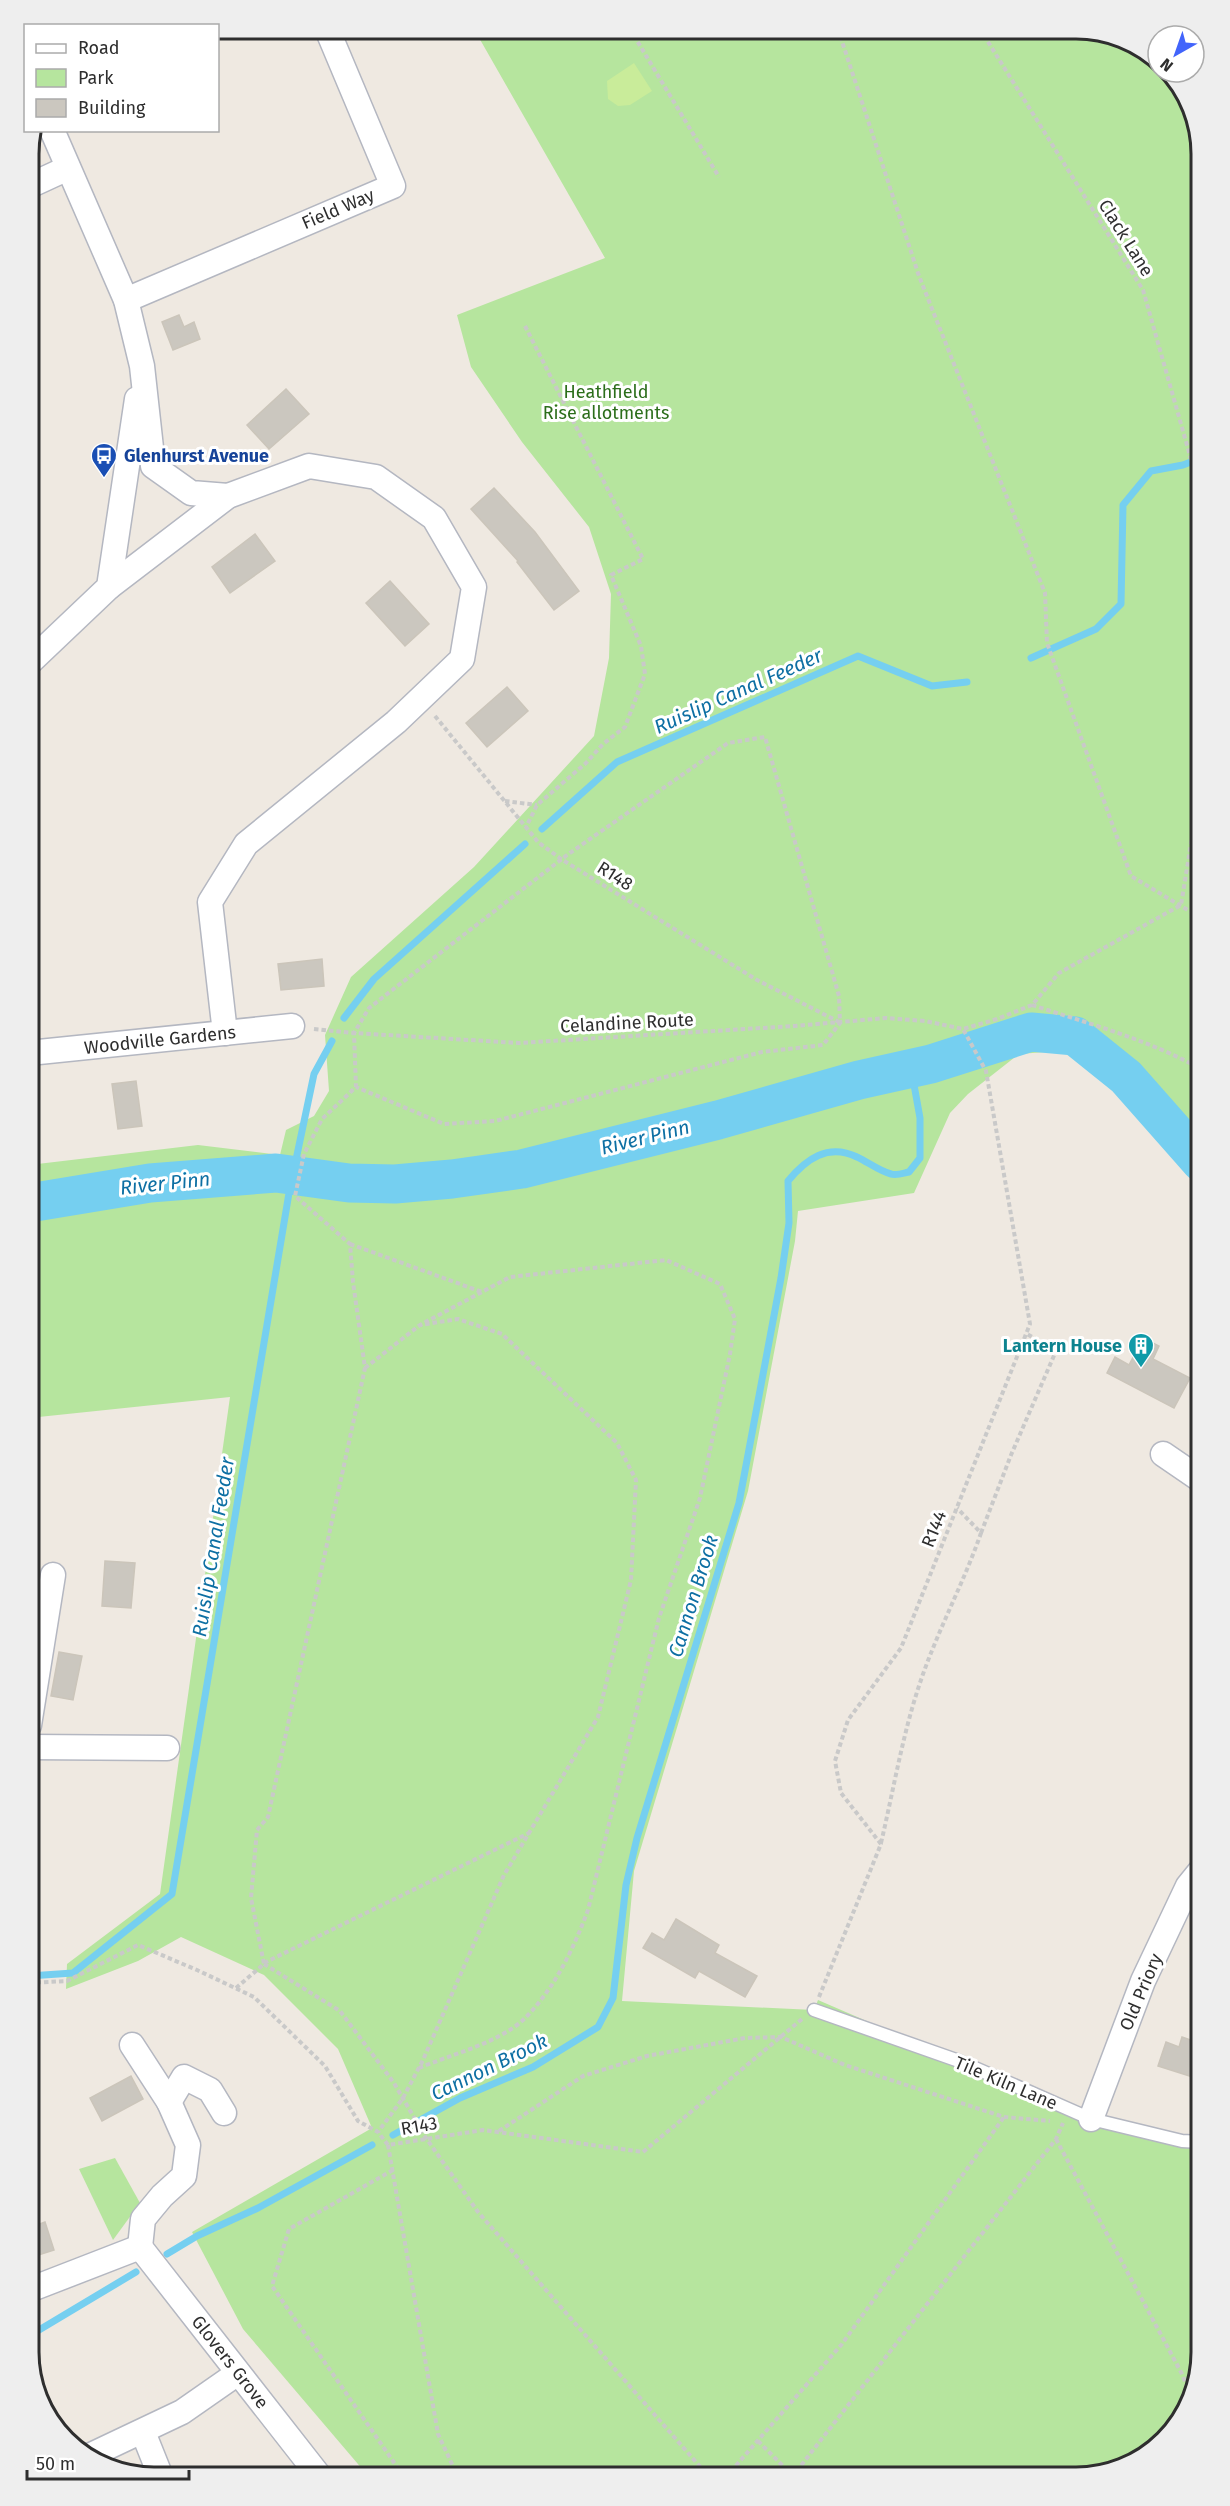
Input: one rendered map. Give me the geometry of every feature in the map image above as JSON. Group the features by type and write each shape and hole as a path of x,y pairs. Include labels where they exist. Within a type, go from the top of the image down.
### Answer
{"street":[{"name":"Field Way","path":"126,300 393,186 332,39"},
{"path":"53,132 126,300 142,366 153,466 191,493 228,496"},
{"path":"39,181 68,168"},
{"path":"109,587 142,366"},
{"path":"39,654 109,587 228,496 309,466 376,477 434,518 474,587 462,659 396,722 246,844 210,902 225,1033"},
{"name":"Woodville Gardens","path":"39,1052 292,1026"},
{"path":"1163,1454 1191,1473"},
{"path":"39,1659 53,1575"},
{"path":"39,1747 167,1748"},
{"name":"Old Priory","path":"1091,2119 1143,1981 1191,1883"},
{"path":"39,2286 140,2247 143,2219 162,2196 184,2176 188,2145 169,2102 132,2045"},
{"path":"169,2102 184,2078 210,2090 224,2113"},
{"name":"Glovers Grove","path":"140,2247 312,2467"},
{"path":"98,2452 182,2412 238,2373"},
{"path":"142,2432 157,2467"}],"lane":[{"name":"Tile Kiln Lane","path":"814,2010 959,2061 1091,2119 1191,2141"}],"path":[{"path":"636,39 719,177"},
{"path":"841,39 919,276 1045,593 1047,643 1131,876 1191,911"},
{"name":"Clack Lane","path":"986,39 1143,290 1191,460"},
{"path":"525,326 643,559 611,575 641,646 645,674 625,727 603,744 586,763 537,805 526,827"},
{"name":"R148","path":"421,699 538,842 561,859 757,980 840,1023"},
{"path":"356,1087 444,1124 495,1121 762,1052 823,1044 840,1023 839,996 765,738 728,743 561,859 369,1008 354,1033 356,1087 322,1119 304,1154 295,1196 350,1244 482,1292"},
{"path":"504,801 537,805"},
{"path":"1181,905 1191,846"},
{"path":"963,1029 998,1019 1032,1005 1059,974 1181,905"},
{"path":"1032,1005 1124,1035 1177,1055 1191,1063"},
{"name":"Celandine Route","path":"292,1026 354,1033 519,1043 840,1023 886,1018 925,1021 963,1029"},
{"name":"R144","path":"881,1844 841,1793 836,1761 848,1720 901,1648 1030,1324 987,1071 963,1029"},
{"path":"350,1244 365,1368 268,1817 257,1830 251,1898 264,1964 340,2012 403,2098 478,2212 700,2467"},
{"path":"365,1368 420,1325 510,1277 666,1260 720,1284 735,1319 730,1354 700,1498 659,1618 588,1911 581,1929 559,1975 522,2020 494,2038 419,2068"},
{"path":"378,2132 403,2098 419,2068 504,1875 598,1717 631,1580 636,1480 617,1443 502,1334 458,1319 420,1325"},
{"path":"814,2010 881,1844 909,1721 922,1676 967,1573 1011,1455 1056,1352 1027,1334"},
{"path":"957,1508 981,1533"},
{"path":"236,1988 264,1964 529,1833"},
{"name":"R143","path":"39,1982 67,1981 138,1945 236,1988 254,1997 325,2066 358,2121 378,2132 388,2145 426,2136 483,2130 643,2152 814,2010"},
{"path":"499,2132 583,2076 647,2056 745,2038 780,2037 845,2065 1004,2117 1064,2122 1056,2139 801,2467"},
{"path":"735,2467 842,2344 1004,2117"},
{"path":"1056,2139 1186,2385"},
{"path":"388,2145 438,2434 453,2467"},
{"path":"393,2170 289,2229 273,2286 397,2467"},
{"path":"758,2441 783,2467"}],"green space":[{"name":"Heathfield Rise allotments","path":"480,39 1083,39 1113,45 1140,58 1146,63 1146,84 1167,84 1176,97 1187,124 1191,154 1191,1175 1184,1159 1121,1100 1100,1070 1072,1050 1019,1054 968,1094 950,1113 914,1193 798,1211 795,1241 748,1491 634,1871 622,2001 814,2010 818,2000 1063,2106 1185,2148 1191,2148 1191,2352 1187,2382 1172,2416 1152,2438 1133,2452 1106,2463 1083,2467 360,2467 243,2329 192,2232 372,2128 338,2049 264,1975 181,1937 138,1961 66,1989 67,1964 160,1894 230,1397 39,1417 39,1164 198,1145 280,1155 286,1130 314,1116 329,1091 325,1035 351,977 474,867 594,736 609,658 611,594 589,527 522,442 471,367 457,315 605,258"},
{"path":"634,63 652,91 630,105 618,106 608,99 607,81"},
{"path":"115,2158 140,2203 113,2240 79,2169"}],"building":[{"path":"179,315 184,327 194,322 200,339 173,350 162,322"},
{"path":"286,389 309,414 269,449 247,425"},
{"path":"494,488 535,532 579,591 554,610 518,561 471,509"},
{"path":"255,534 275,561 230,593 212,567"},
{"path":"390,581 429,624 405,646 366,603"},
{"path":"507,687 528,711 487,747 466,723"},
{"path":"322,959 324,986 281,990 278,964"},
{"path":"136,1081 142,1126 118,1129 112,1084"},
{"name":"Lantern House","path":"1143,1338 1159,1346 1153,1359 1190,1378 1174,1408 1107,1373 1115,1357 1129,1365"},
{"path":"105,1561 135,1563 131,1608 102,1606"},
{"path":"59,1652 82,1656 73,1700 51,1696"},
{"path":"676,1919 719,1945 715,1953 757,1976 745,1997 699,1971 695,1978 643,1948 652,1933 664,1940"},
{"path":"1182,2037 1191,2040 1191,2076 1158,2066 1166,2042 1179,2047"},
{"path":"131,2076 143,2099 102,2121 90,2098"},
{"path":"45,2222 54,2250 39,2255 39,2224"}],"waterway":[{"name":"Ruislip Canal Feeder","path":"1031,658 1096,629 1121,604 1123,505 1151,471 1191,462"},
{"name":"Ruislip Canal Feeder","path":"542,829 617,762 858,656 932,686 967,682"},
{"name":"Ruislip Canal Feeder","path":"344,1018 374,979 525,844"},
{"name":"River Pinn","path":"39,1201 150,1183 276,1173 349,1183 395,1184 522,1169 718,1120 859,1080 931,1064 1031,1032 1075,1036 1126,1077 1191,1151"},
{"name":"Ruislip Canal Feeder","path":"39,1975 73,1973 172,1894 289,1193 314,1074 332,1041"},
{"name":"Cannon Brook","path":"393,2135 460,2098 533,2067 598,2027 613,1998 626,1885 637,1838 739,1503 781,1278 789,1223 788,1181 810,1160 827,1153 837,1152 857,1157 891,1174 909,1172 920,1158 920,1118 911,1068"},
{"name":"Cannon Brook","path":"167,2254 197,2236 258,2208 372,2145"},
{"name":"Cannon Brook","path":"39,2330 136,2272"}],"place":[{"name":"Glenhurst Avenue","path":"104,479"},
{"name":"Lantern House","path":"1141,1369"}]}
